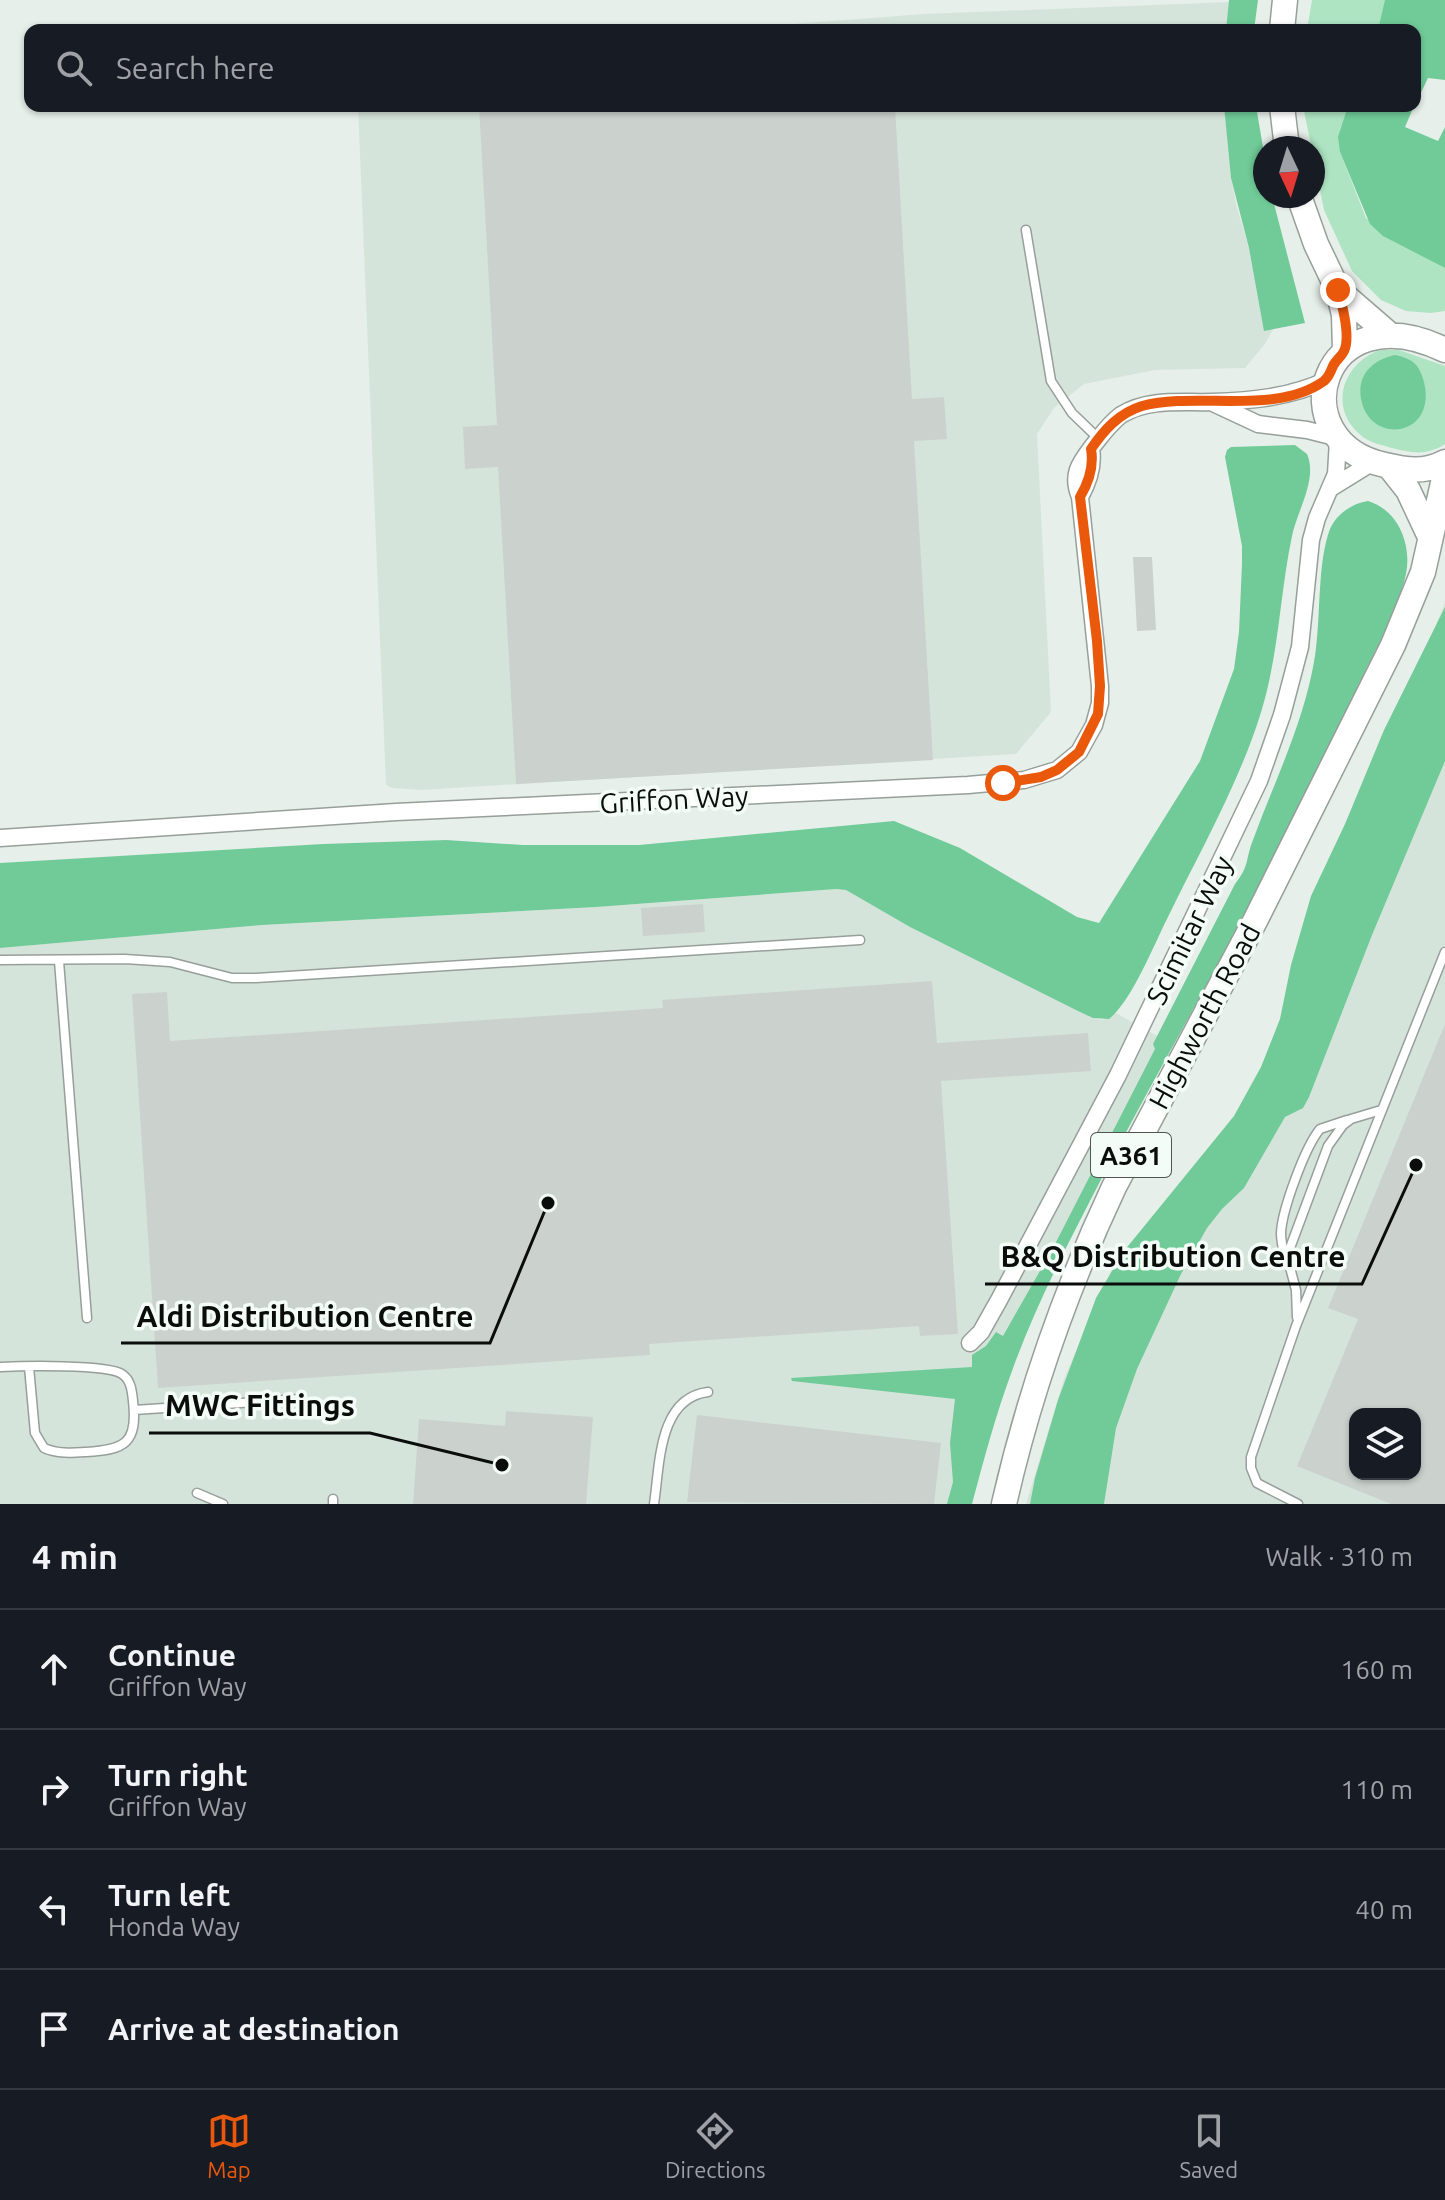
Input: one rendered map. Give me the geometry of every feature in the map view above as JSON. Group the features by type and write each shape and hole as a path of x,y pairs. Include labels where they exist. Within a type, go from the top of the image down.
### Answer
{"main road":[{"path":"1283,24 1285,0"},
{"path":"1283,112 1286,136"},
{"path":"1303,208 1338,290 1344,315 1345,351"},
{"path":"1338,290 1390,335"},
{"path":"1439,343 1375,335 1345,351 1327,380 1325,404 1331,430 1359,456 1381,464 1415,470 1445,462"},
{"path":"1381,464 1408,490 1430,537"},
{"name":"Highworth Road","path":"1004,1504 1032,1397 1087,1245 1114,1187 1363,709 1423,572 1445,474"}],"street":[{"path":"1095,443 1121,415 1143,406 1283,396 1327,380"},
{"path":"1212,402 1258,424 1307,430 1337,438"},
{"name":"Scimitar Way","path":"970,1343 981,1332 999,1300 1118,1075 1259,781 1298,659 1311,540 1337,467 1337,438"},
{"name":"Griffon Way","path":"0,838 396,812 980,784 1041,777 1057,770 1079,752 1094,725 1100,703 1096,633 1080,497 1093,462 1095,443"},
{"path":"1331,488 1381,464"}],"lane":[{"path":"1026,230 1051,381 1095,443"},
{"path":"0,960 125,959 170,962 223,977 256,978 860,940"},
{"path":"1298,1504 1257,1483 1251,1468 1255,1442 1296,1326 1445,952"},
{"path":"59,961 87,1318"},
{"path":"1296,1326 1296,1290 1282,1244 1282,1222 1308,1151 1320,1129 1381,1110"},
{"path":"1287,1263 1290,1244 1328,1146 1351,1119"},
{"path":"0,1367 29,1367 115,1371 125,1375 131,1386 134,1426 123,1446 113,1451 53,1452 44,1448 35,1433 29,1367"},
{"path":"654,1504 666,1427 675,1410 686,1399 708,1392"},
{"path":"134,1410 301,1399"},
{"path":"197,1493 223,1504"}],"shaded area":[{"path":"1229,2 1227,24 792,24 924,14"},
{"path":"358,112 1225,112 1231,178 1265,331 1274,328 1245,368 1155,370 1084,384 1054,408 1037,434 1051,712 1016,754 421,790 386,785"},
{"path":"1445,602 1445,1504 1026,1504 1064,1379 1112,1268 1246,1113"},
{"path":"846,890 910,927 1093,1018 1102,1020 1116,1013 1170,1043 1007,1363 963,1504 0,1504 0,948 262,925 596,907"}],"green space":[{"path":"1229,0 1258,0 1255,24 1227,24"},
{"path":"1312,0 1419,0 1411,24 1308,24"},
{"path":"1385,0 1445,0 1445,80 1428,78 1421,93 1421,24 1379,24"},
{"path":"1225,112 1257,112 1261,136 1253,136 1253,208 1275,208 1305,323 1264,331 1249,248 1231,178"},
{"path":"1304,112 1377,112 1340,152 1366,218 1415,252 1445,268 1445,311 1406,311 1381,300 1352,271 1324,208 1325,136 1309,136"},
{"path":"1346,112 1411,112 1405,127 1438,141 1445,127 1445,268 1383,236 1370,224 1340,152 1338,137"},
{"path":"1380,350 1399,350 1445,366 1445,444 1425,452 1406,451 1370,441 1352,426 1345,414 1343,401 1348,376 1367,356"},
{"path":"1395,355 1411,361 1420,371 1426,400 1421,414 1413,423 1390,429 1378,425 1368,416 1360,394 1367,371 1386,357"},
{"path":"1295,445 1307,454 1310,474 1292,536 1272,666 1262,709 1231,790 1149,958 1126,1000 1109,1019 1093,1018 1080,1012 910,927 846,890 836,889 596,907 262,925 0,948 0,863 446,840 523,845 639,845 894,821 960,848 1077,917 1099,923 1200,761 1234,669 1239,632 1242,546 1225,457 1227,450 1231,447"},
{"path":"1368,501 1378,505 1395,520 1405,540 1406,574 1392,615 1300,809 1107,1168 1044,1293 1006,1387 972,1504 947,1504 953,1482 950,1443 955,1399 792,1381 791,1378 972,1367 972,1355 986,1346 996,1332 1003,1336 1053,1248 1155,1049 1153,1044 1245,867 1297,727 1310,680 1317,641 1323,558 1330,529 1345,510"},
{"path":"1445,607 1445,761 1309,1097 1303,1108 1285,1117 1244,1188 1207,1228 1181,1274 1137,1369 1116,1428 1104,1504 1030,1504 1058,1400 1096,1298 1124,1251 1234,1116 1261,1067 1280,1019 1291,965 1311,896 1384,730"}],"building":[{"path":"479,112 895,112 912,399 944,397 947,439 914,441 933,760 516,784 498,467 465,469 463,427 497,425"},
{"path":"1133,557 1152,557 1156,630 1137,631"},
{"path":"703,904 705,932 643,936 641,908"},
{"path":"932,981 937,1043 1088,1033 1091,1071 941,1081 958,1334 920,1336 919,1326 649,1344 650,1355 158,1388 132,994 167,992 170,1041 663,1008 662,1000"},
{"path":"1445,1024 1445,1504 1391,1504 1297,1466 1358,1319 1328,1308"},
{"path":"506,1411 593,1417 586,1504 413,1504 419,1419 505,1426"},
{"path":"697,1415 941,1443 934,1504 687,1502"}],"place":[{"name":"B&Q Distribution Centre","path":"1416,1165"},
{"name":"Aldi Distribution Centre","path":"548,1203"},
{"name":"MWC Fittings","path":"502,1465"}],"route":[{"path":"1003,783 1041,777 1057,770 1079,752 1098,714 1097,641 1080,497 1093,462 1091,449 1121,415 1143,406 1272,398 1327,380 1336,360 1345,351 1344,315 1338,290"}]}
